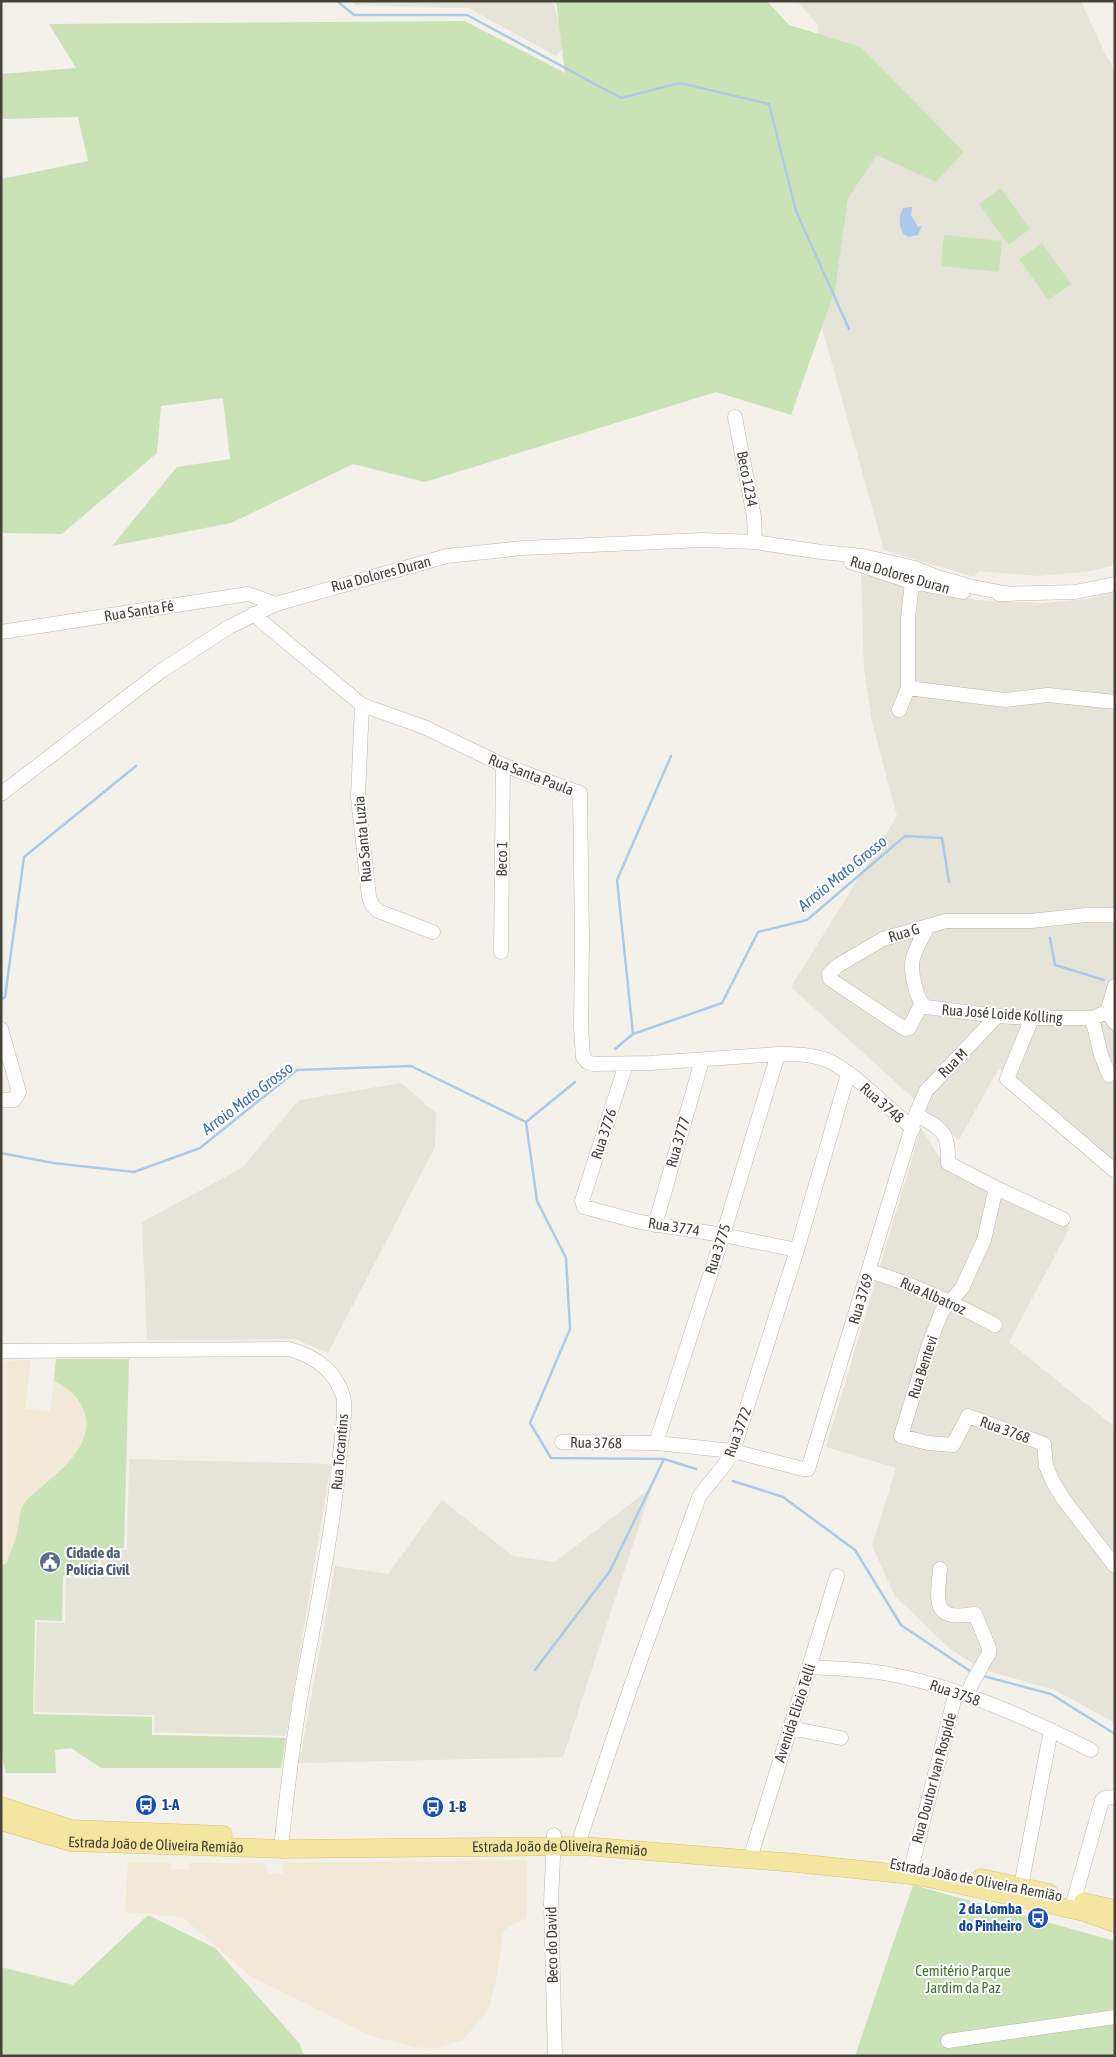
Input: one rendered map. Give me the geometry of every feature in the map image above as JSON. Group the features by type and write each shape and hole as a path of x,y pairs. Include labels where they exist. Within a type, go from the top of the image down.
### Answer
{"main road":[{"name":"Estrada João de Oliveira Remião","path":"1,1806 71,1829 282,1838 554,1840 583,1846 796,1863 911,1875 1084,1912 1115,1923"},
{"name":"Estrada João de Oliveira Remião","path":"1,1821 70,1842 286,1849 554,1840 581,1835 753,1849 912,1865 1021,1886 1115,1909"}],"street":[{"name":"Beco 1234","path":"735,417 754,517 755,542"},
{"name":"Rua Dolores Duran","path":"1,794 161,671 253,614 276,604 447,556 523,548 634,542 703,540 755,542 863,556 914,568 969,586 1009,594"},
{"name":"Rua Dolores Duran","path":"822,552 912,582 959,592 983,594 1075,592 1115,584"},
{"path":"899,710 908,688 908,618 912,582 907,575 914,568"},
{"name":"Rua Santa Fé","path":"1,632 248,594 276,604"},
{"name":"Rua Santa Paula","path":"253,614 362,705 424,727 503,765 580,793 581,1027 583,1057 587,1062 593,1064 650,1063"},
{"path":"908,688 1005,700 1048,695 1115,702"},
{"name":"Rua Santa Luzia","path":"362,705 358,797 369,896 372,905 378,911 433,932"},
{"name":"Beco 1","path":"501,952 503,765"},
{"name":"Rua G","path":"922,1004 910,1028 904,1029 830,979 829,974 837,966 883,939 946,921 1032,921 1115,914"},
{"name":"Rua José Loide Kolling","path":"928,926 911,961 912,977 922,1004 933,1009 997,1016 1032,1018 1111,1017"},
{"path":"1111,1017 1115,986"},
{"name":"Rua M","path":"916,1114 926,1091 997,1016"},
{"path":"1032,1018 1007,1079 1115,1171"},
{"path":"1092,1018 1101,1055 1109,1075"},
{"path":"1,1029 19,1092 14,1100 1,1100"},
{"name":"Rua 3748","path":"650,1063 778,1054 802,1054 826,1060 848,1074 913,1129 916,1114 943,1131 947,1141 948,1163 1063,1219"},
{"name":"Rua 3775","path":"656,1443 778,1054"},
{"name":"Rua 3777","path":"655,1225 702,1060"},
{"name":"Rua 3776","path":"582,1204 626,1064"},
{"name":"Rua 3772","path":"581,1835 630,1689 699,1497 708,1484 725,1468 733,1451 797,1250 848,1074"},
{"name":"Rua 3769","path":"808,1469 913,1129"},
{"name":"Rua Bentevi","path":"901,1436 929,1344 942,1311 962,1288 984,1240 996,1188"},
{"name":"Rua 3774","path":"582,1204 584,1207 655,1225 723,1234 797,1250"},
{"name":"Rua Albatroz","path":"869,1271 888,1276 951,1302 994,1325"},
{"name":"Rua Tocantins","path":"1,1351 289,1349 306,1354 320,1362 336,1383 344,1397 344,1414 335,1504 302,1691 282,1838"},
{"name":"Rua 3768","path":"901,1436 928,1443 953,1445 968,1416 1044,1444 1046,1466 1053,1482 1064,1500 1115,1566"},
{"name":"Rua 3768","path":"562,1442 656,1443 733,1451 808,1469"},
{"name":"Rua Doutor Ivan Rospide","path":"912,1865 962,1694 972,1684 989,1653 989,1648 975,1614 949,1616 941,1610 937,1599 940,1569"},
{"name":"Avenida Elizio Telli","path":"753,1849 837,1576"},
{"name":"Rua 3758","path":"810,1667 893,1674 962,1694 1051,1730 1091,1750"},
{"path":"790,1728 842,1738"},
{"path":"1021,1886 1051,1730"},
{"path":"1074,1900 1102,1800 1115,1797"},
{"name":"Beco do David","path":"554,1840 551,1902 555,2056"},
{"path":"948,2041 1115,2017"}],"shaded area":[{"path":"351,1 553,1 565,46 556,56 468,8 356,5"},
{"path":"797,1 1081,1 1105,54 1115,70 1115,565 1091,571 1039,576 979,571 974,577 884,550 814,299 818,25"},
{"path":"861,574 976,600 1042,603 1087,599 1115,591 1115,1162 999,1068 959,1140 791,987 897,816 872,722 864,669"},
{"path":"401,1083 436,1113 435,1147 328,1353 295,1339 147,1340 142,1222 242,1168 299,1100"},
{"path":"921,1128 946,1168 1070,1227 1009,1342 1115,1427 1115,1723 1055,1690 981,1669 949,1648 895,1596 872,1546 896,1468 826,1447"},
{"name":"Cidade da Polícia Civil","path":"56,1359 129,1359 124,1548 98,1549 98,1577 63,1576 62,1621 35,1620 33,1714 152,1717 152,1735 286,1738 281,1768 101,1768 71,1748 55,1750 56,1773 6,1773 1,1751 1,1361 31,1360 25,1409 50,1412"},
{"path":"129,1459 331,1464 286,1736 154,1732 155,1715 34,1712 37,1622 65,1623 66,1578 100,1579 101,1550 127,1550"},
{"path":"652,1487 563,1757 299,1763 335,1566 388,1574 442,1500 513,1556 555,1562"},
{"path":"527,1860 527,1918 510,1926 503,1932 496,1982 488,2010 463,2040 432,2049 415,2047 371,2036 250,1976 182,1917 125,1912 128,1862 171,1863 171,1869 189,1869 189,1863 265,1863 269,1874 283,1874 283,1863"}],"green space":[{"path":"556,1 767,1 789,25 861,47 964,152 936,182 877,155 848,198 835,290 791,415 716,392 425,482 353,464 231,523 112,546 177,467 230,459 223,398 161,406 157,453 62,534 1,533 1,179 88,161 78,117 1,119 1,74 76,68 49,24 465,21 565,73"},
{"path":"1001,188 1030,229 1008,245 979,204"},
{"path":"944,235 1002,241 999,272 941,266"},
{"path":"1042,243 1071,284 1048,300 1019,259"},
{"name":"Cidade da Polícia Civil","path":"56,1359 129,1359 124,1548 98,1549 98,1577 63,1576 62,1621 35,1620 33,1714 152,1717 152,1735 286,1738 281,1768 101,1768 71,1748 55,1750 56,1773 6,1773 1,1751 1,1566 7,1563 17,1534 24,1503 74,1455 85,1433 84,1410 74,1394 54,1380"},
{"name":"Cemitério Parque Jardim da Paz","path":"913,1885 1115,1941 1115,2056 855,2056"},
{"path":"148,1915 215,1948 300,2044 304,2056 1,2056 1,1967 73,1985"}],"water":[{"path":"912,207 911,215 918,227 922,226 918,235 909,237 903,234 900,218 903,208"}],"waterway":[{"path":"337,1 354,15 467,15 621,98 680,83 769,104 796,211 849,329"},
{"path":"633,1034 617,880 671,756"},
{"path":"1,1000 5,997 24,857 136,766"},
{"name":"Arroio Mato Grosso","path":"615,1049 633,1034 722,1003 758,932 807,920 905,836 942,838 949,882"},
{"name":"Arroio Mato Grosso","path":"1050,938 1055,965 1104,980"},
{"name":"Arroio Mato Grosso","path":"1,1153 53,1163 134,1172 200,1148 297,1070 411,1066 526,1122 575,1082"},
{"path":"526,1122 537,1201 566,1258 570,1329 530,1423 551,1458 664,1459 696,1469"},
{"path":"535,1670 610,1571 664,1459"},
{"path":"733,1481 783,1497 855,1550 901,1625 973,1673"},
{"path":"983,1676 1051,1694 1115,1734"}],"place":[{"name":"Cidade da Polícia Civil","path":"50,1562"},
{"name":"1-A","path":"146,1805"},
{"name":"1-B","path":"433,1807"},
{"name":"2 da Lomba do Pinheiro","path":"1038,1918"}]}
